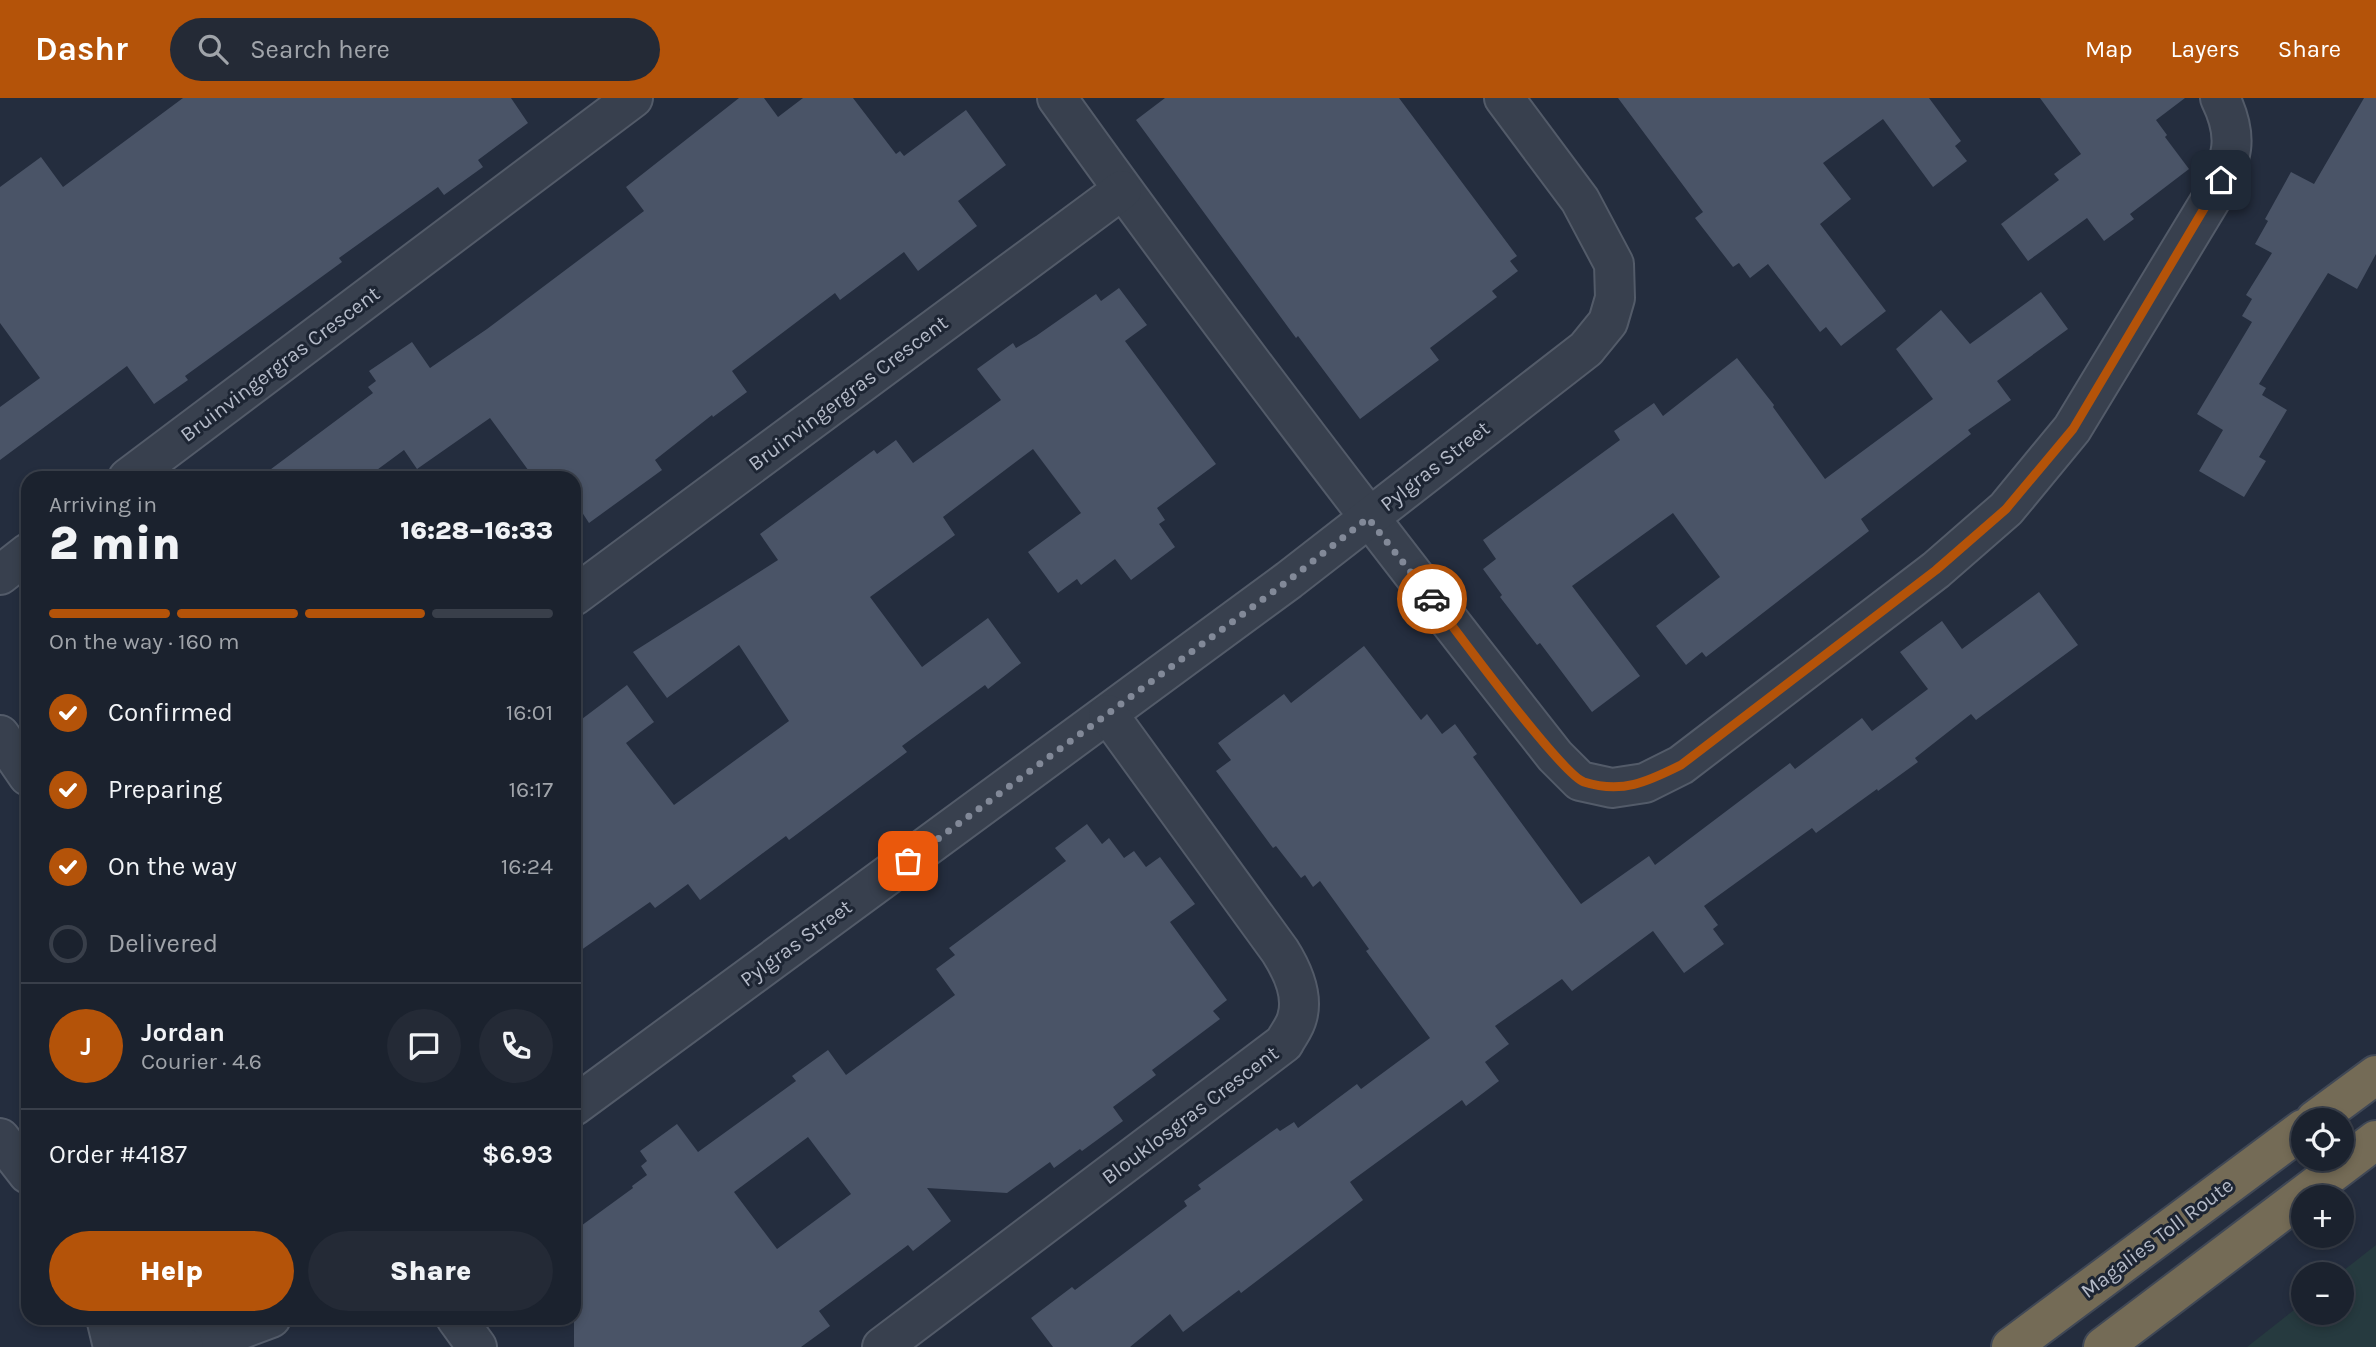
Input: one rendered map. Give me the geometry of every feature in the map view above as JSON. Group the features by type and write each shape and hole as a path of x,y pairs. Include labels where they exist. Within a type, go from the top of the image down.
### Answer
{"highway":[{"path":"2331,1108 2376,1075"},
{"name":"Magalies Toll Route","path":"2011,1347 2291,1138"},
{"path":"2104,1347 2376,1140"}],"street":[{"name":"Bruinvingergras Crescent","path":"137,471 633,98"},
{"path":"1057,98 1122,190 1368,518 1555,756 1580,781 1612,788 1645,783 1681,765 1936,570 2006,509 2073,429 2213,196 2229,163 2232,147 2230,127 2220,98"},
{"name":"Pylgras Street","path":"581,1101 1289,580 1586,349 1608,322 1615,298 1614,264 1580,200 1504,98"},
{"name":"Bruinvingergras Crescent","path":"581,591 1122,190"},
{"path":"0,575 21,558"},
{"name":"Blouklosgras Crescent","path":"882,1347 1284,1043 1298,1018 1298,996 1293,972 1280,951 1108,714"},
{"path":"0,735 21,766"},
{"path":"0,1138 21,1165"},
{"path":"108,1325 113,1347"},
{"path":"159,1338 218,1338 252,1325"},
{"path":"258,1347 282,1325"},
{"path":"461,1325 477,1347"}],"green space":[{"path":"2376,1245 2376,1347 2247,1347 2291,1312 2291,1325 2354,1325 2354,1262"}],"building":[{"path":"183,98 511,98 528,123 478,160 483,167 444,195 438,187 339,258 342,262 185,376 188,380 154,404 127,366 0,460 0,407 40,378 0,323 0,187 41,157 63,187"},
{"path":"739,98 764,98 778,117 803,98 853,98 896,154 900,151 904,156 966,110 1006,165 958,201 977,226 918,271 904,252 840,300 835,293 732,371 747,392 713,417 712,415 655,460 662,470 589,523 581,511 581,471 529,471 490,418 417,469 404,450 376,471 268,471 373,393 368,387 376,381 369,371 412,342 430,368 487,329 644,211 626,187"},
{"path":"1165,98 1399,98 1517,256 1510,261 1518,271 1492,291 1497,297 1430,348 1439,360 1360,419 1298,336 1296,338 1136,120"},
{"path":"1618,98 1929,98 1961,141 1955,146 1967,161 1933,187 1883,119 1823,163 1851,199 1820,224 1886,311 1841,346 1826,327 1820,332 1768,264 1750,278 1739,263 1733,267 1695,218 1703,212"},
{"path":"2040,98 2185,98 2156,120 2189,169 2130,214 2134,219 2104,241 2087,218 2028,261 2001,224 2059,180 2054,174 2081,154"},
{"path":"2364,98 2376,98 2376,254 2357,289 2328,273 2259,384 2266,388 2262,395 2287,410 2259,457 2266,461 2244,497 2199,471 2223,430 2197,414 2252,322 2242,316 2252,299 2246,295 2272,253 2255,244 2268,221 2265,219 2291,172 2314,184"},
{"path":"1119,288 1147,325 1125,341 1216,464 1157,508 1165,520 1159,524 1175,547 1131,580 1115,559 1081,585 1077,579 1058,593 1028,552 1081,513 1033,449 943,517 955,535 870,597 922,667 988,618 1021,663 988,689 985,685 902,746 907,752 789,840 786,836 700,900 688,884 655,908 650,902 581,950 581,720 627,685 654,722 626,743 674,805 789,721 739,645 667,698 633,652 778,560 760,534 874,450 877,454 896,440 913,463 1001,400 977,369 1013,343 1016,348 1036,336 1096,294 1101,301"},
{"path":"2041,292 2068,329 1997,381 2011,400 1968,430 1971,434 1861,519 1869,531 1706,657 1702,652 1686,665 1656,626 1720,577 1673,513 1572,586 1640,676 1592,712 1540,643 1537,645 1500,597 1502,595 1483,569 1496,559 1483,540 1620,440 1614,431 1654,403 1663,416 1737,358 1774,405 1825,479 1933,399 1896,349 1941,310 1970,344"},
{"path":"2039,592 2078,645 1976,720 1971,714 1915,758 1918,762 1878,791 1877,789 1816,833 1812,828 1704,906 1718,925 1713,929 1724,944 1684,973 1653,931 1572,991 1562,979 1495,1026 1509,1044 1485,1062 1499,1081 1466,1106 1462,1100 1350,1182 1363,1200 1241,1293 1239,1290 1183,1332 1170,1314 1130,1347 1053,1347 1031,1318 1072,1287 1075,1290 1187,1206 1184,1201 1201,1189 1198,1185 1277,1128 1280,1131 1294,1122 1298,1128 1357,1084 1361,1089 1430,1038 1366,951 1369,949 1320,881 1313,887 1305,875 1301,878 1276,846 1273,848 1216,771 1231,760 1218,743 1284,694 1291,703 1364,646 1421,720 1427,714 1442,734 1455,724 1477,754 1473,757 1581,904 1649,856 1655,865 1790,763 1795,769 1862,718 1872,731 1928,689 1900,652 1942,621 1962,649"},
{"path":"1087,824 1102,844 1109,838 1124,858 1134,851 1146,867 1160,857 1195,904 1170,922 1227,1000 1213,1011 1220,1019 1152,1070 1156,1075 1113,1107 1123,1121 1082,1151 1080,1149 1054,1168 1050,1162 1007,1193 927,1188 951,1221 913,1251 908,1245 819,1311 830,1326 801,1347 574,1347 574,1325 581,1325 581,1226 647,1175 641,1166 647,1161 640,1151 677,1124 698,1152 796,1081 792,1076 828,1050 846,1075 955,995 936,969 955,955 949,948 1066,861 1055,848","holes":["808,1137 851,1194 777,1249 734,1192"]}],"way so far":[{"path":"908,861 1289,580 1368,518 1432,599"}],"route":[{"path":"1432,599 1555,756 1580,781 1612,788 1645,783 1681,765 1936,570 2006,509 2073,429 2221,180"}]}
